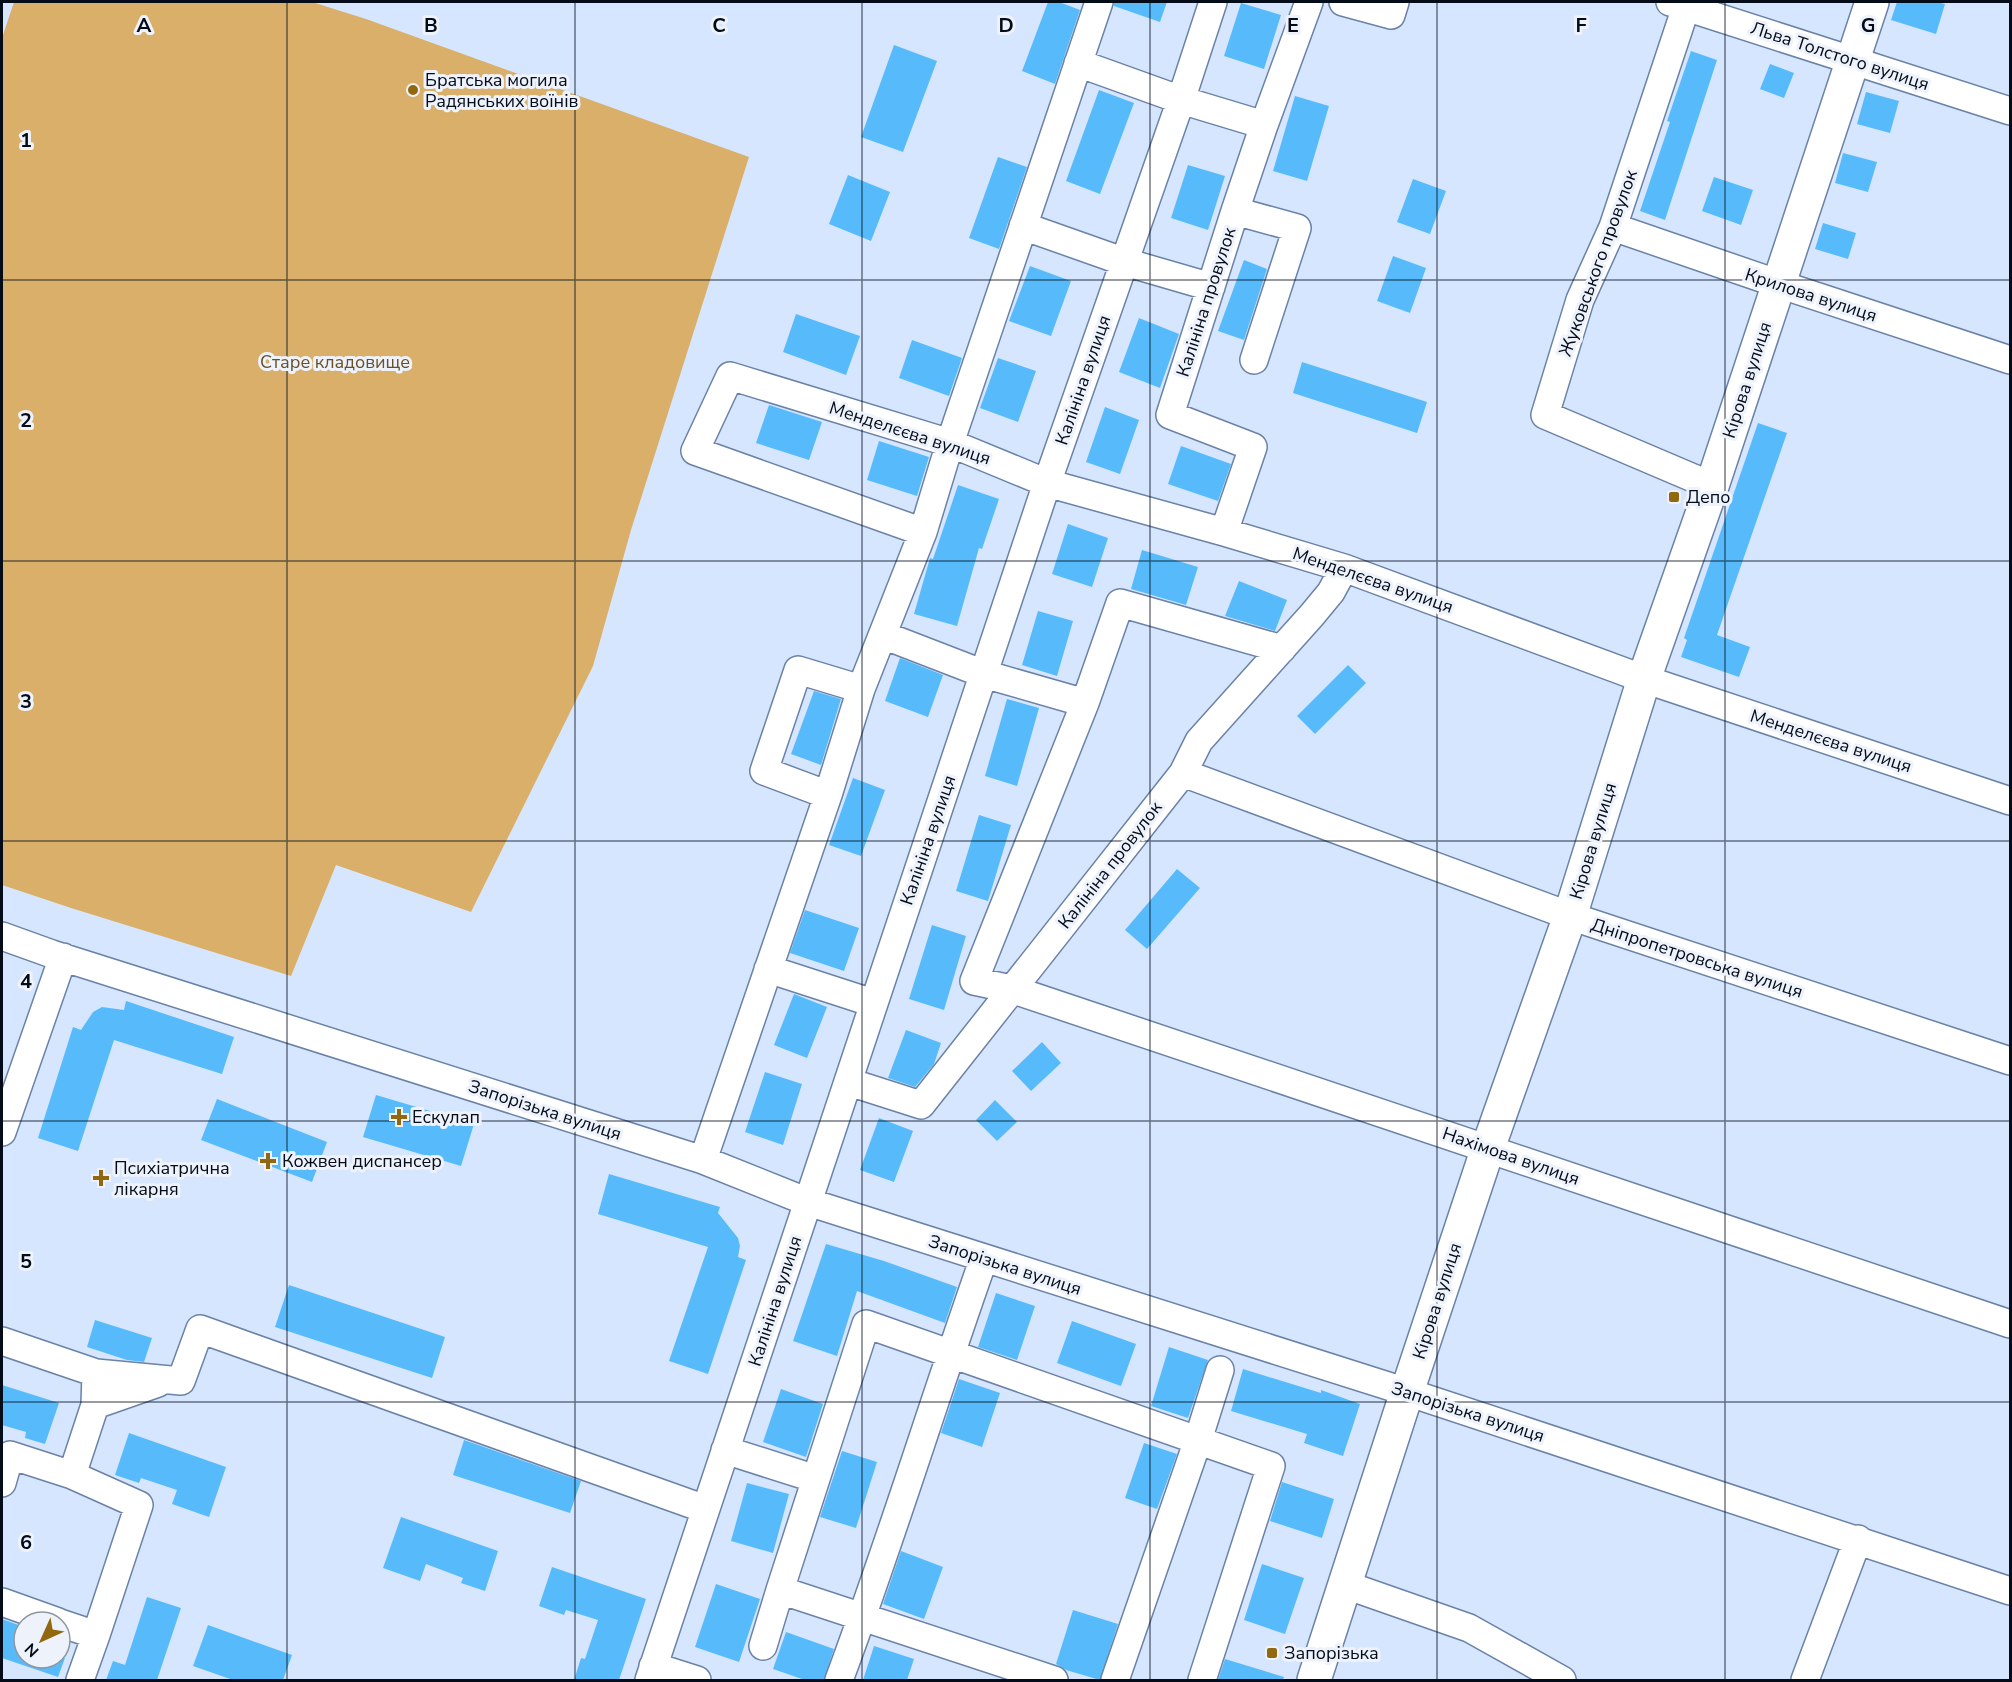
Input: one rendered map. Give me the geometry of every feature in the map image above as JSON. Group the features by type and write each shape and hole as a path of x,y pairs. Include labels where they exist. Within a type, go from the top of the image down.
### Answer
{"main road":[{"name":"Кірова вулиця","path":"1314,1680 1488,1148 1570,916 1644,679 1712,486 1872,2"}],"street":[{"path":"703,1160 828,795 861,689 923,532 950,443 1099,2"},
{"name":"Калініна вулиця","path":"651,1673 1047,483 1213,2"},
{"path":"1235,211 1309,2"},
{"path":"1343,2 1391,15 1395,2"},
{"name":"Льва Толстого вулиця","path":"1678,4 2010,111"},
{"name":"Жуковського провулок","path":"1678,4 1613,227 1580,300 1545,415 1712,486"},
{"path":"1078,63 1181,100 1264,125"},
{"name":"Калініна провулок","path":"1224,532 1253,447 1170,415 1235,211 1297,228 1254,360"},
{"path":"1023,226 1125,262 1211,287"},
{"name":"Крилова вулиця","path":"1613,227 2010,360"},
{"name":"Менделєєва вулиця","path":"923,532 695,451 730,376 950,443 1047,483 1344,568 1644,679 2010,801"},
{"name":"Калініна провулок","path":"849,1082 921,1105 1183,773 1198,741 1331,592 1344,568"},
{"path":"883,635 984,674 1085,703 1120,603 1282,649"},
{"path":"828,795 764,771 798,670 861,689"},
{"name":"Нахімова вулиця","path":"1085,703 974,981 1011,989 2010,1324"},
{"name":"Дніпропетровська вулиця","path":"1183,773 1570,916 2010,1061"},
{"name":"Запорізька вулиця","path":"2,936 703,1160 808,1202 1407,1392 2010,1591"},
{"path":"2,1132 6,1105 63,957"},
{"path":"768,969 873,1003"},
{"path":"839,1680 863,1617 984,1258"},
{"path":"763,1646 866,1324 1271,1466 1202,1680"},
{"path":"2,1341 96,1373 181,1381 200,1329 705,1509"},
{"path":"1115,1680 1220,1370"},
{"path":"72,1475 95,1405 96,1373"},
{"path":"95,1405 165,1381"},
{"path":"725,1450 816,1479"},
{"path":"2,1483 10,1455 72,1475 140,1505 80,1680"},
{"path":"1805,1680 1858,1539"},
{"path":"1346,1585 1469,1628 1562,1680"},
{"path":"780,1590 1054,1680"},
{"path":"2,1602 25,1610"},
{"path":"72,1627 96,1635"},
{"path":"651,1673 697,1680"}],"green space":[{"name":"Старе кладовище","path":"14,2 312,2 366,19 749,157 631,530 593,666 471,912 336,865 291,976 2,885 2,38"}],"building":[{"path":"1048,2 1059,2 1080,10 1055,84 1022,71"},
{"path":"1114,2 1167,2 1160,22 1114,6"},
{"path":"1897,2 1945,4 1936,34 1891,20"},
{"path":"1241,3 1281,15 1264,69 1224,56"},
{"path":"894,45 937,61 903,152 861,137"},
{"path":"1691,51 1717,60 1665,220 1640,211"},
{"path":"1770,64 1794,73 1784,98 1760,89"},
{"path":"1099,90 1134,103 1100,194 1066,181"},
{"path":"1866,92 1899,101 1890,133 1857,124"},
{"path":"1295,96 1329,106 1307,181 1273,171"},
{"path":"1843,153 1877,162 1868,192 1835,183"},
{"path":"998,157 1027,167 999,249 969,238"},
{"path":"1188,165 1225,176 1208,230 1171,218"},
{"path":"848,175 890,192 871,241 829,224"},
{"path":"1714,177 1753,190 1741,225 1702,211"},
{"path":"1413,179 1446,191 1430,234 1397,222"},
{"path":"1823,223 1856,233 1848,259 1815,249"},
{"path":"1393,256 1426,268 1410,313 1377,301"},
{"path":"1244,260 1267,269 1244,340 1218,331"},
{"path":"1030,266 1071,281 1051,336 1009,321"},
{"path":"796,314 860,336 846,375 783,352"},
{"path":"1139,318 1179,334 1160,388 1119,372"},
{"path":"912,340 962,358 949,396 899,378"},
{"path":"998,358 1036,371 1018,422 980,408"},
{"path":"1302,362 1427,402 1417,433 1293,393"},
{"path":"769,405 822,422 809,460 756,443"},
{"path":"1105,407 1139,420 1120,474 1086,462"},
{"path":"1758,423 1787,433 1717,635 1750,647 1739,677 1681,657 1687,640 1684,638"},
{"path":"879,441 929,457 917,496 867,480"},
{"path":"1181,446 1231,464 1218,501 1168,484"},
{"path":"958,485 999,499 982,549 979,548 957,626 914,614 930,558 933,559"},
{"path":"1068,524 1108,538 1092,587 1052,574"},
{"path":"1142,550 1198,567 1186,605 1131,589"},
{"path":"1239,581 1287,600 1275,631 1225,616"},
{"path":"1038,611 1073,621 1057,676 1022,665"},
{"path":"900,658 943,675 928,717 885,701"},
{"path":"1348,665 1366,683 1315,734 1297,716"},
{"path":"814,691 841,699 821,765 791,754"},
{"path":"1007,699 1039,708 1017,786 985,776"},
{"path":"853,778 885,790 861,856 829,845"},
{"path":"979,815 1011,825 988,901 956,891"},
{"path":"1177,869 1200,888 1147,949 1125,930"},
{"path":"805,910 859,928 844,971 790,953"},
{"path":"932,925 966,936 944,1010 909,999"},
{"path":"794,994 827,1007 807,1058 774,1045"},
{"path":"126,1001 234,1037 222,1074 114,1040 78,1151 38,1138 73,1027 81,1030 93,1012 102,1007 124,1010"},
{"path":"906,1030 941,1043 934,1064 915,1087 888,1078"},
{"path":"1042,1042 1061,1063 1031,1091 1012,1071"},
{"path":"765,1072 802,1084 783,1145 745,1132"},
{"path":"376,1095 474,1124 461,1166 363,1137"},
{"path":"217,1099 327,1142 312,1182 201,1140"},
{"path":"995,1100 1017,1122 997,1141 976,1120"},
{"path":"879,1118 913,1131 894,1182 860,1170"},
{"path":"609,1174 720,1207 718,1213 738,1238 740,1246 738,1257 746,1260 708,1374 669,1361 708,1247 598,1214"},
{"path":"826,1244 884,1261 957,1287 945,1323 857,1291 837,1356 793,1341"},
{"path":"289,1285 445,1337 432,1378 275,1327"},
{"path":"996,1293 1035,1306 1017,1360 978,1347"},
{"path":"95,1320 152,1338 144,1362 127,1360 87,1347"},
{"path":"1072,1321 1136,1344 1121,1386 1057,1363"},
{"path":"1169,1347 1208,1360 1188,1418 1151,1406"},
{"path":"1243,1369 1321,1393 1321,1390 1360,1404 1343,1456 1304,1443 1307,1434 1231,1411"},
{"path":"959,1379 1000,1393 982,1447 941,1433"},
{"path":"2,1385 59,1403 45,1444 25,1438 26,1432 2,1425"},
{"path":"781,1389 823,1404 806,1457 763,1442"},
{"path":"129,1433 226,1467 209,1517 172,1504 177,1490 141,1478 139,1483 115,1475"},
{"path":"464,1440 581,1481 570,1513 453,1475"},
{"path":"1144,1443 1177,1454 1157,1509 1125,1498"},
{"path":"842,1451 877,1462 856,1528 820,1517"},
{"path":"1282,1482 1334,1499 1322,1538 1270,1521"},
{"path":"747,1483 789,1494 773,1553 731,1541"},
{"path":"401,1517 498,1551 485,1591 461,1583 463,1578 426,1564 420,1581 383,1568"},
{"path":"901,1551 943,1567 924,1619 883,1604"},
{"path":"1262,1564 1304,1578 1285,1634 1244,1620"},
{"path":"552,1567 646,1599 619,1680 574,1680 581,1658 585,1659 598,1620 566,1610 564,1615 539,1606"},
{"path":"716,1584 760,1599 739,1662 695,1647"},
{"path":"147,1597 181,1608 157,1680 106,1680 113,1661 125,1665"},
{"path":"1073,1610 1118,1624 1100,1680 1066,1670 1056,1664"},
{"path":"2,1619 12,1623 12,1661 2,1658"},
{"path":"208,1625 292,1655 283,1680 233,1680 193,1666"},
{"path":"786,1632 834,1649 824,1680 805,1680 773,1669"},
{"path":"874,1646 914,1659 907,1680 863,1680"},
{"path":"1225,1659 1284,1677 1283,1680 1218,1680"},
{"path":"37,1670 61,1670 58,1677"}],"place":[{"name":"Братська могила Радянських воїнів","path":"413,90"},
{"name":"Депо","path":"1674,497"},
{"name":"Ескулап","path":"399,1117"},
{"name":"Кожвен диспансер","path":"268,1161"},
{"name":"Психіатрична лікарня","path":"101,1178"},
{"name":"Запорізька","path":"1272,1653"}]}
